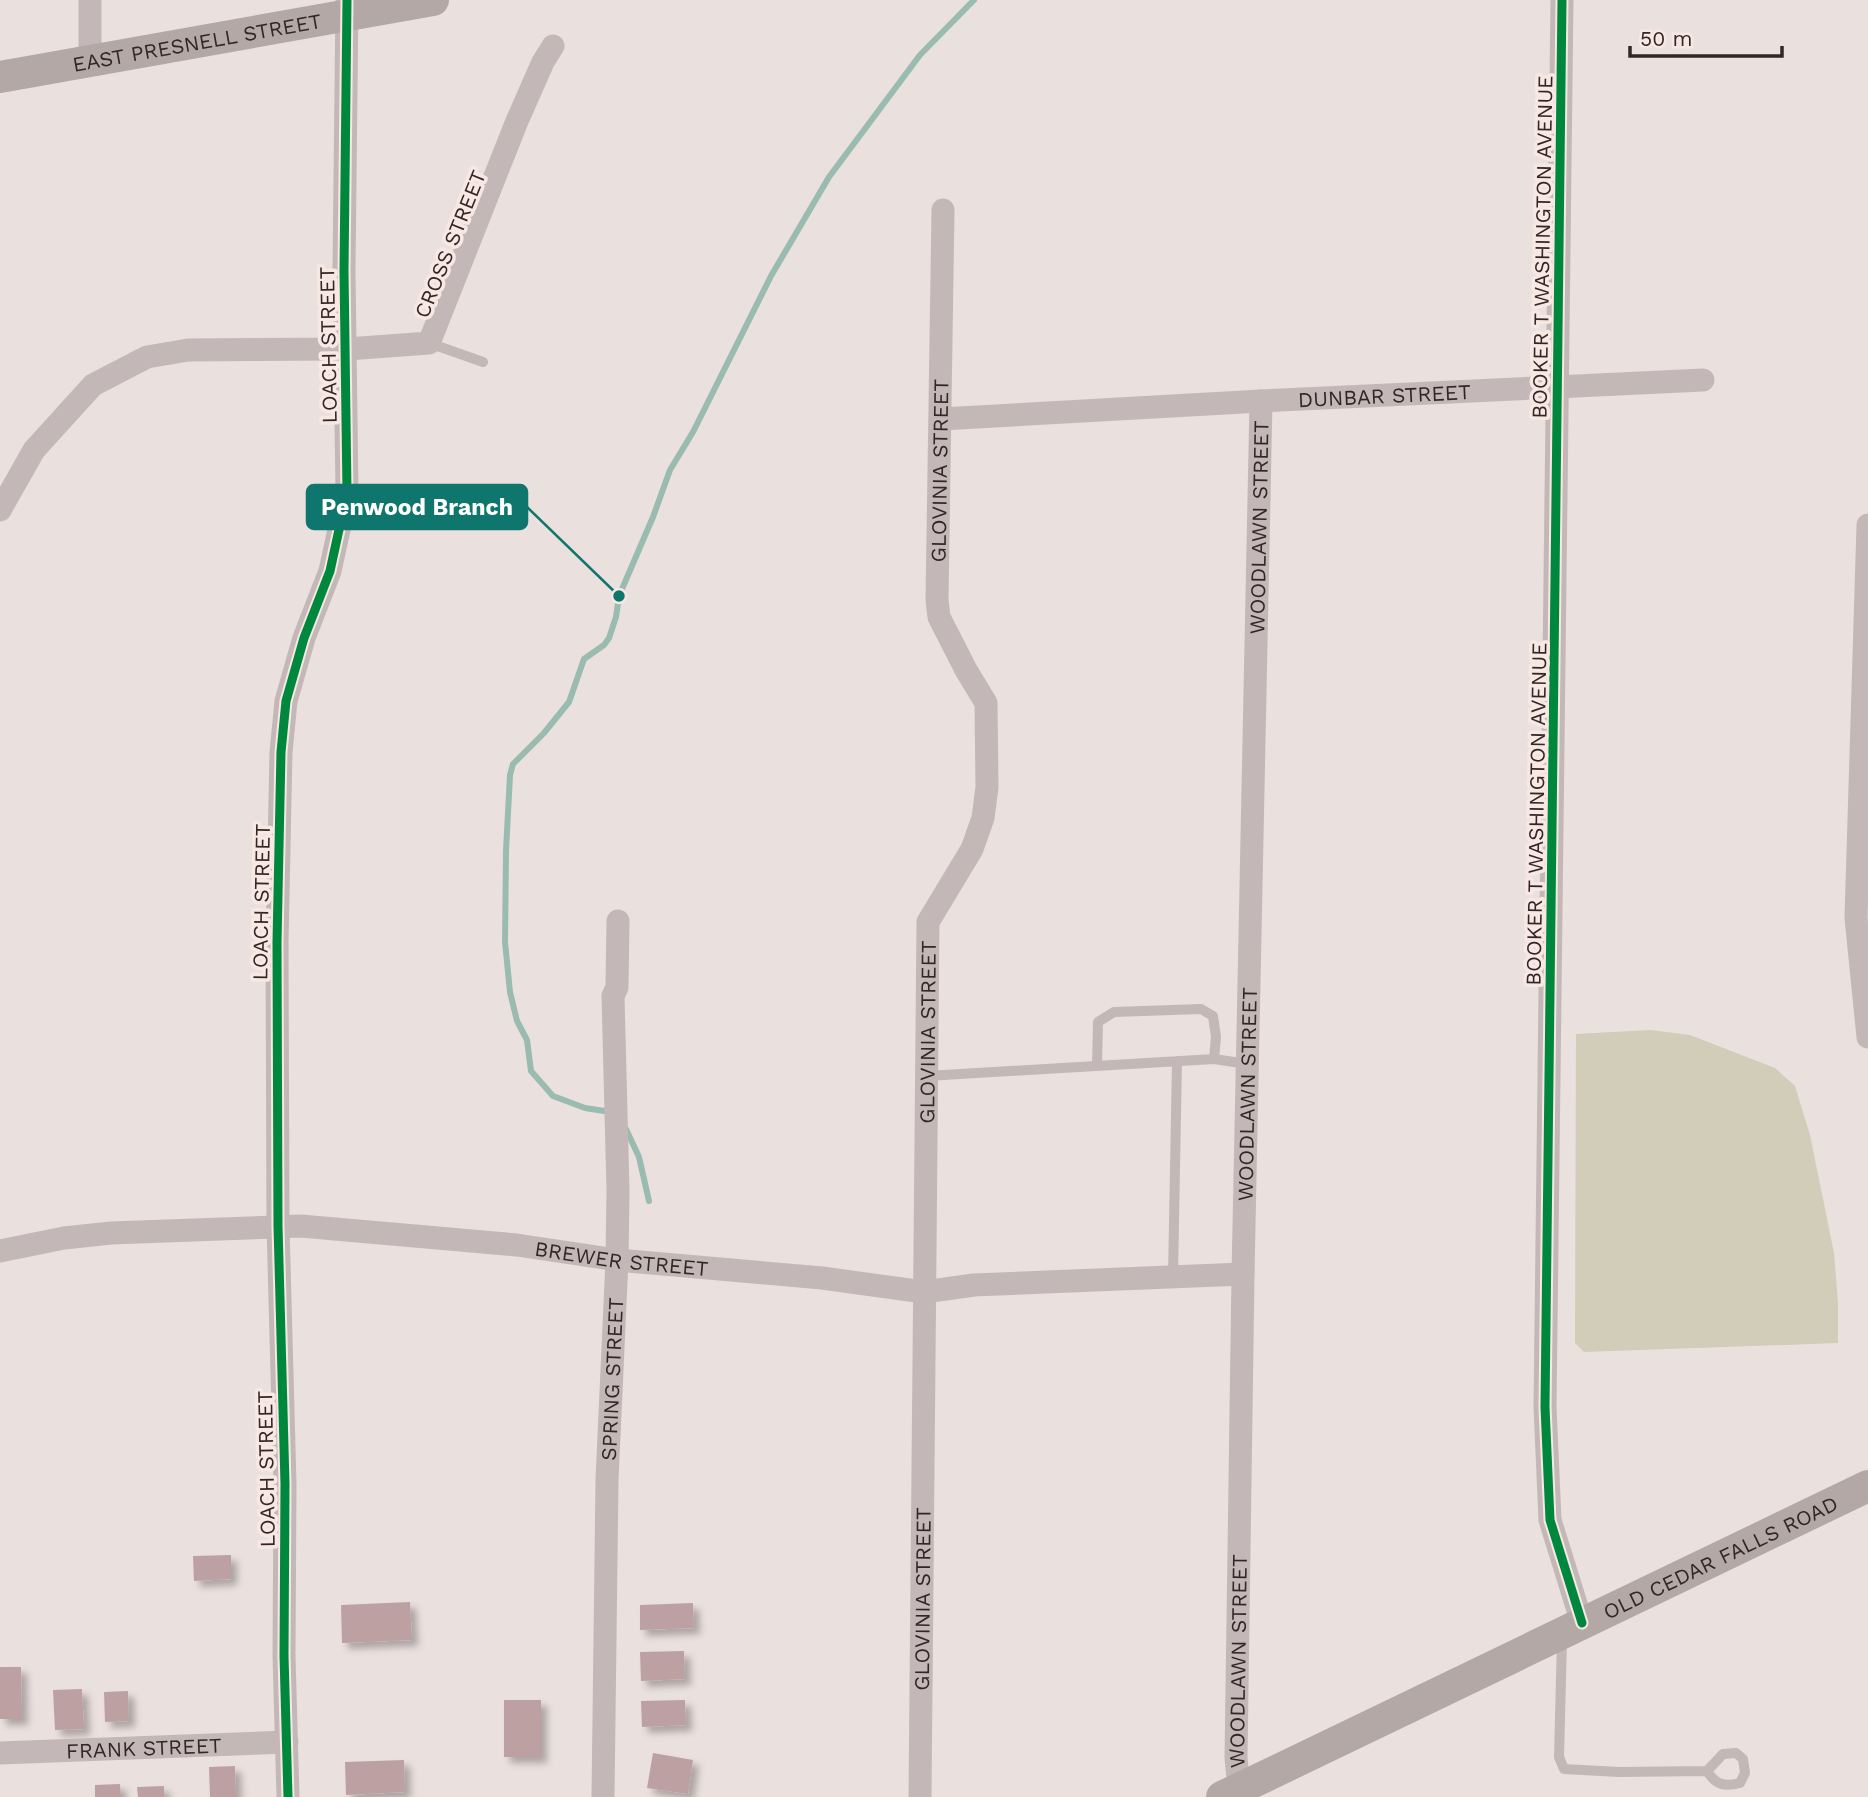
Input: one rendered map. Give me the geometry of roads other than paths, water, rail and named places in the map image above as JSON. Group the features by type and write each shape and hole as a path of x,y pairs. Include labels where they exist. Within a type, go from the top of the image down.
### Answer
{"street":[{"path":"90,0 90,61"},
{"name":"EAST PRESNELL STREET","path":"0,77 347,8 433,0"},
{"name":"BOOKER T WASHINGTON AVENUE","path":"1562,0 1545,1407 1550,1520 1572,1628"},
{"name":"LOACH STREET","path":"288,1797 284,1657 285,1484 278,1226 277,942 283,727 286,701 304,639 330,571 347,493 344,271 347,8"},
{"name":"CROSS STREET","path":"0,510 34,450 93,385 147,358 188,350 347,349 429,343 517,121 553,46"},
{"name":"GLOVINIA STREET","path":"920,1797 929,922 972,849 983,818 987,787 986,703 966,670 939,617 938,609 943,210"},
{"name":"DUNBAR STREET","path":"941,419 1703,380"},
{"name":"WOODLAWN STREET","path":"1230,1793 1236,1758 1261,401"},
{"path":"1868,526 1856,918 1868,1037"},
{"name":"SPRING STREET","path":"603,1797 607,1480 617,1260 613,996 618,975 618,921"},
{"name":"BREWER STREET","path":"0,1251 64,1238 111,1233 278,1226 441,1237 617,1260 822,1278 924,1292 974,1285 1243,1274"},
{"name":"OLD CEDAR FALLS ROAD","path":"1230,1793 1868,1486"},
{"name":"FRANK STREET","path":"0,1753 287,1742"}],"lane":[{"path":"429,343 484,362"},
{"path":"1097,1066 1098,1022 1114,1012 1201,1009 1213,1016 1216,1037 1214,1059"},
{"path":"927,1076 1214,1059 1247,1064"},
{"path":"1173,1278 1177,1061"},
{"path":"1572,1628 1559,1757 1564,1769 1619,1772 1707,1771"}],"waterway":[{"path":"611,1112 585,1108 553,1096 531,1071 527,1040 517,1021 510,992 505,942 506,851 510,775 513,764 544,733 569,702 584,659 604,645 609,638 619,596 670,470 693,432 771,276 829,177 920,55 974,0"},
{"path":"625,1127 639,1157 649,1201"}],"place":[{"name":"Penwood Branch","path":"619,596"}]}
